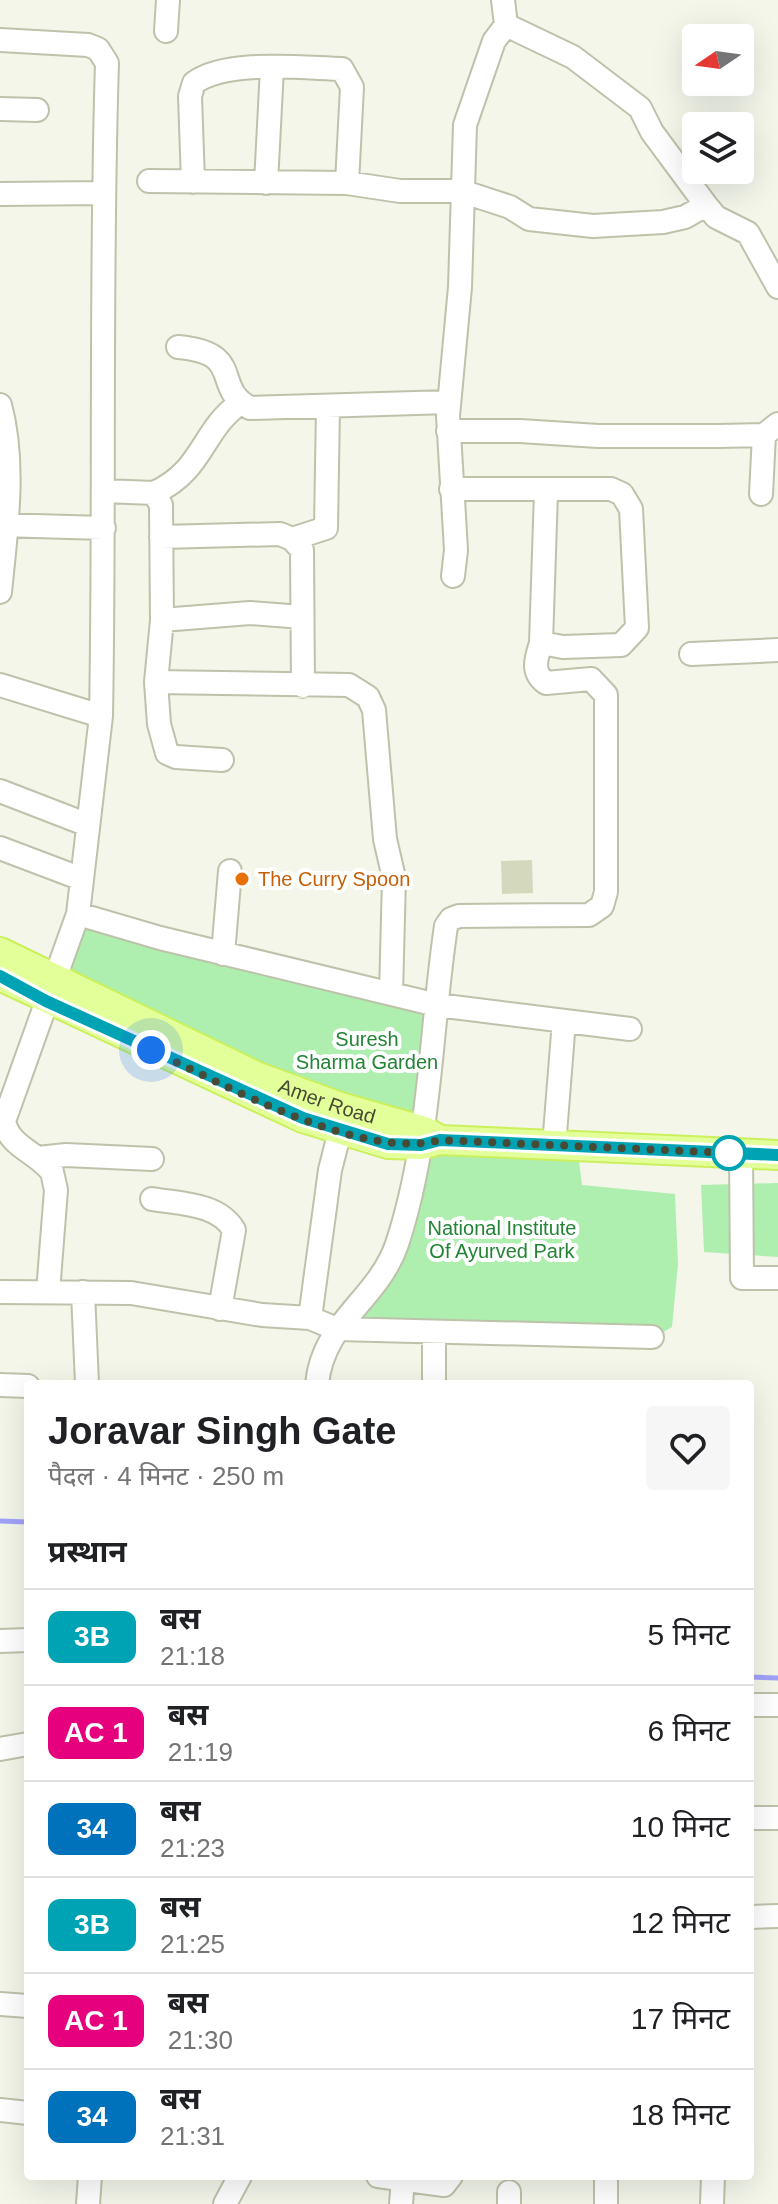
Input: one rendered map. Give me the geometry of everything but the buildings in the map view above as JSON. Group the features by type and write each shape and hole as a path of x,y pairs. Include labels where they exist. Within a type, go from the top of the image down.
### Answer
{"main road":[{"name":"Amer Road","path":"0,952 50,990 204,1075 340,1131 388,1144 428,1139 778,1155"},
{"name":"Amer Road","path":"0,976 50,990 258,1077 428,1139"}],"street":[{"path":"166,31 168,0"},
{"path":"453,576 456,550 448,431 460,287 465,125 494,41 506,25 503,0"},
{"path":"506,25 573,57 640,108 652,132 716,217 748,233 778,287"},
{"path":"0,40 98,49 107,63 103,193 101,716 78,914 3,1107 7,1142 38,1158 52,1172 56,1190 48,1292"},
{"path":"193,182 190,96 194,83 216,71 272,68 342,69 349,75 352,87 347,183"},
{"path":"266,183 272,68"},
{"path":"0,109 37,110"},
{"path":"149,181 347,183 400,191 461,191 510,207 529,219 593,226 663,222 685,217 706,205"},
{"path":"0,194 103,193"},
{"path":"178,347 211,353 220,362 240,403 267,410 449,402"},
{"path":"104,491 154,493 181,479 205,448 218,421 240,403"},
{"path":"0,405 7,429 0,592"},
{"path":"292,539 326,528 328,407"},
{"path":"448,431 598,436 771,430 761,494"},
{"path":"451,489 546,492 611,489 622,494 631,509 637,628 621,645 563,647 541,643"},
{"path":"318,1380 325,1345 379,1280 396,1248 428,1139 440,966 446,926 451,919 589,915 602,906 606,892 606,695 591,679 546,683 538,677 535,668 541,643 546,492"},
{"path":"154,493 161,505 162,620 156,682 159,724 167,753 176,757 222,760"},
{"path":"4,525 104,528"},
{"path":"161,537 280,534 292,539 302,550 303,686"},
{"path":"162,620 250,613 302,617"},
{"path":"691,654 778,650"},
{"path":"156,682 349,685 360,688 374,710 385,839 394,878 391,994"},
{"path":"0,685 101,716"},
{"path":"0,791 88,825"},
{"path":"0,848 82,879"},
{"path":"223,954 230,871"},
{"path":"78,914 223,954 437,1005 630,1029"},
{"path":"554,1146 564,1021"},
{"path":"310,1318 330,1170 340,1131"},
{"path":"741,1153 742,1278 778,1278"},
{"path":"38,1158 66,1155 152,1159"},
{"path":"152,1199 221,1213 234,1230 220,1309"},
{"path":"0,1292 131,1293 220,1309 310,1318 337,1329 652,1337"},
{"path":"83,1292 87,1380"},
{"path":"434,1332 434,1380"},
{"path":"0,1385 24,1386"},
{"path":"0,1641 24,1640"},
{"path":"754,1705 778,1705"},
{"path":"0,1749 24,1745"},
{"path":"754,1818 778,1818"},
{"path":"754,1917 778,1916"},
{"path":"0,2004 24,2006"},
{"path":"0,2110 24,2113"},
{"path":"88,2204 90,2180"},
{"path":"225,2204 238,2180"},
{"path":"401,2204 403,2180"},
{"path":"410,2180 444,2185 448,2180"},
{"path":"606,2180 606,2204"},
{"path":"712,2204 713,2180"}],"green space":[{"name":"Suresh Sharma Garden","path":"79,921 432,1009 420,1119 344,1103 59,976"},
{"name":"National Institute Of Ayurved Park","path":"431,1146 578,1153 582,1185 675,1194 678,1264 672,1327 658,1335 349,1323"},
{"path":"778,1183 778,1257 704,1252 701,1185"}],"waterway":[{"path":"0,1521 24,1522"},
{"path":"754,1677 778,1678"}],"bus line":[{"name":"3B","path":"0,976 46,1001 204,1075 303,1118 360,1138 388,1144 421,1145 440,1140 778,1155"}],"place":[{"name":"The Curry Spoon","path":"242,879"}],"route":[{"path":"151,1050 303,1118 360,1138 388,1144 421,1145 440,1140 729,1153"}]}
